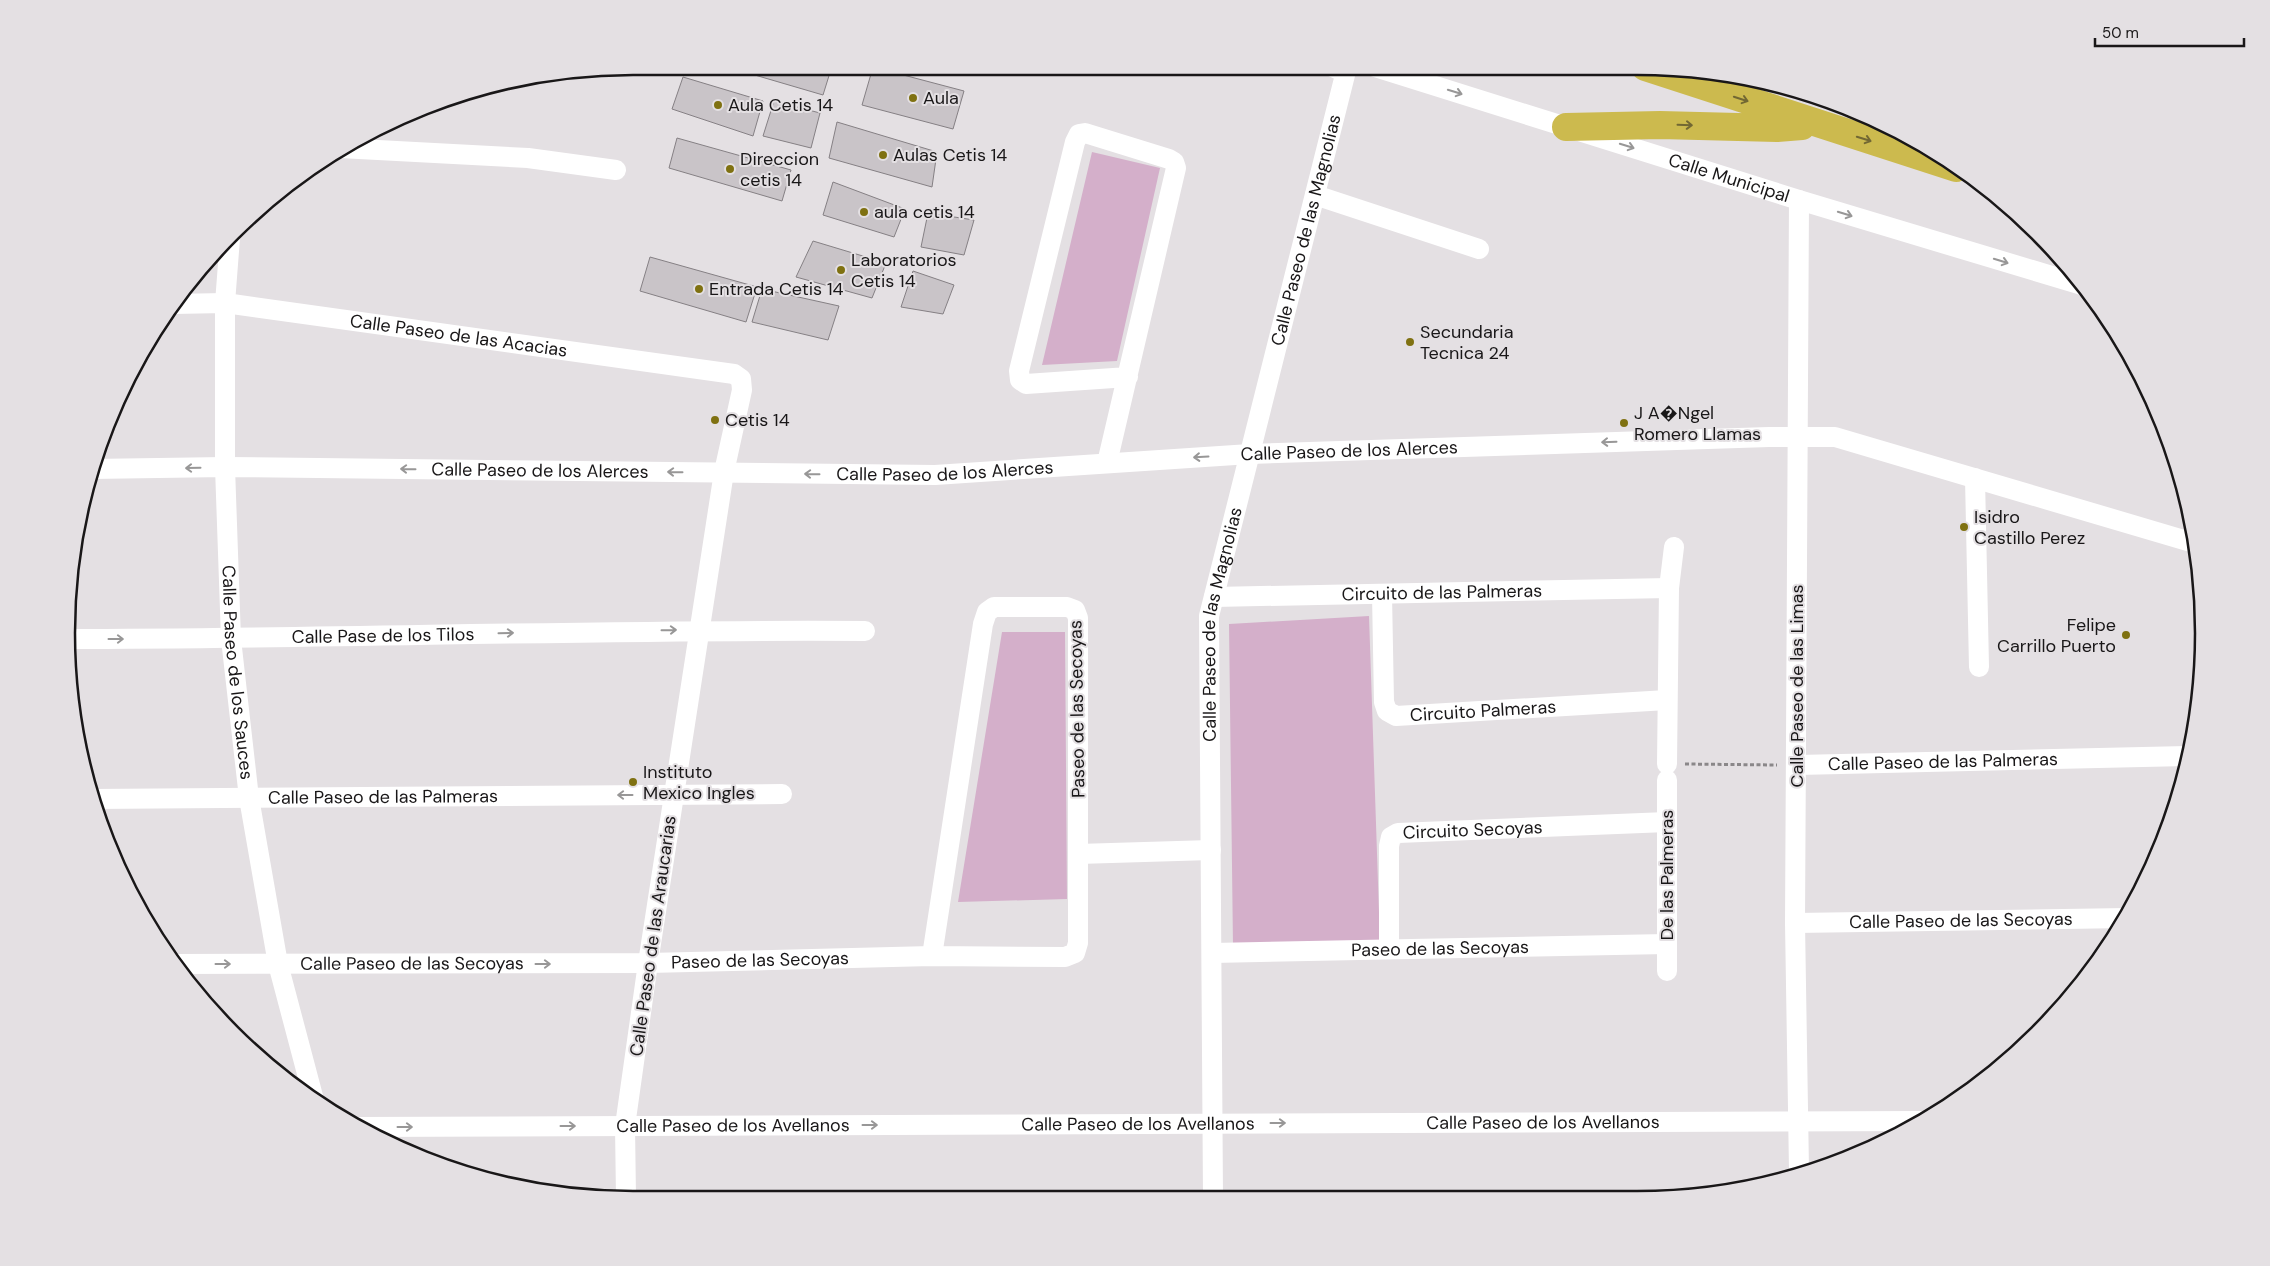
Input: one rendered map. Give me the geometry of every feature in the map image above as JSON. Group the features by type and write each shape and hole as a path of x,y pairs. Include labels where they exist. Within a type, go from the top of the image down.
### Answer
{"highway":[{"path":"1672,76 1934,161"},
{"path":"1566,127 1660,124 1777,128 1817,124"}],"street":[{"name":"Calle Paseo de las Magnolias","path":"1214,1191 1209,616 1345,75"},
{"name":"Calle Municipal","path":"1400,75 1799,200 2071,282"},
{"path":"1107,463 1128,377 1176,168 1174,162 1169,159 1085,133 1079,134 1075,142 1019,370 1020,380 1026,384 1128,377"},
{"path":"356,149 528,158 616,170"},
{"path":"1315,195 1479,249"},
{"name":"Calle Paseo de las Limas","path":"1799,200 1796,923 1799,1166"},
{"name":"Calle Paseo de los Sauces","path":"229,247 225,304 225,467 231,639 249,798 278,964 311,1089"},
{"name":"Calle Paseo de las Acacias","path":"182,304 225,304 734,374 742,379"},
{"name":"Calle Paseo de las Araucarias","path":"626,1191 626,1126 648,963 724,472 742,390 742,379"},
{"name":"Calle Paseo de los Alerces","path":"100,469 225,467 935,475 1250,454 1835,437 2187,541"},
{"path":"1975,478 1979,667"},
{"name":"De las Palmeras","path":"1667,971 1667,700 1669,588 1674,547"},
{"name":"Circuito de las Palmeras","path":"1214,597 1669,588"},
{"name":"Circuito Palmeras","path":"1382,594 1384,702 1387,712 1396,716 1667,700"},
{"name":"Paseo de las Secoyas","path":"648,963 932,956 1065,957 1075,953 1078,943 1078,618 1074,610 1067,607 994,607 987,612 982,624 932,956"},
{"name":"Calle Pase de los Tilos","path":"75,639 231,639 700,630 866,631"},
{"name":"Calle Paseo de las Palmeras","path":"1798,765 2181,756"},
{"name":"Calle Paseo de las Palmeras","path":"101,799 782,794"},
{"name":"Circuito Secoyas","path":"1389,948 1389,846 1391,836 1398,833 1667,822"},
{"path":"1078,854 1211,850"},
{"name":"Calle Paseo de las Secoyas","path":"1796,923 2116,918"},
{"name":"Paseo de las Secoyas","path":"1212,953 1667,944"},
{"name":"Calle Paseo de las Secoyas","path":"184,964 648,963"},
{"name":"Calle Paseo de los Avellanos","path":"375,1127 1907,1121"}],"path":[{"path":"1667,772 1798,765"}],"shaded area":[{"path":"1092,152 1160,168 1117,361 1042,365"},
{"path":"1369,616 1380,942 1233,946 1229,624"},
{"path":"1002,632 1065,632 1067,899 958,902"}],"building":[{"path":"755,75 829,75 823,95"},
{"name":"Aula","path":"871,75 903,75 964,91 953,129 862,105"},
{"name":"Aula Cetis 14","path":"683,77 763,101 753,136 672,109"},
{"path":"774,101 820,113 811,148 763,136"},
{"name":"Aulas Cetis 14","path":"837,122 937,152 932,187 829,158"},
{"name":"Direccion cetis 14","path":"677,138 791,170 782,201 669,168"},
{"name":"aula cetis 14","path":"833,182 905,209 894,237 823,215"},
{"path":"928,213 974,220 964,255 921,247"},
{"name":"Laboratorios Cetis 14","path":"813,241 886,263 872,298 796,277"},
{"name":"Entrada Cetis 14","path":"650,257 757,287 746,322 640,291"},
{"path":"913,271 954,285 943,314 901,307"},
{"path":"762,289 839,306 828,340 752,322"}],"place":[{"name":"Aula","path":"913,98"},
{"name":"Aula Cetis 14","path":"718,105"},
{"name":"Aulas Cetis 14","path":"883,155"},
{"name":"Direccion cetis 14","path":"730,169"},
{"name":"aula cetis 14","path":"864,212"},
{"name":"Laboratorios Cetis 14","path":"841,270"},
{"name":"Entrada Cetis 14","path":"699,289"},
{"name":"Secundaria Tecnica 24","path":"1410,342"},
{"name":"Cetis 14","path":"715,420"},
{"name":"J A�Ngel Romero Llamas","path":"1624,423"},
{"name":"Isidro Castillo Perez","path":"1964,527"},
{"name":"Felipe Carrillo Puerto","path":"2126,635"},
{"name":"Instituto Mexico Ingles","path":"633,782"}]}
